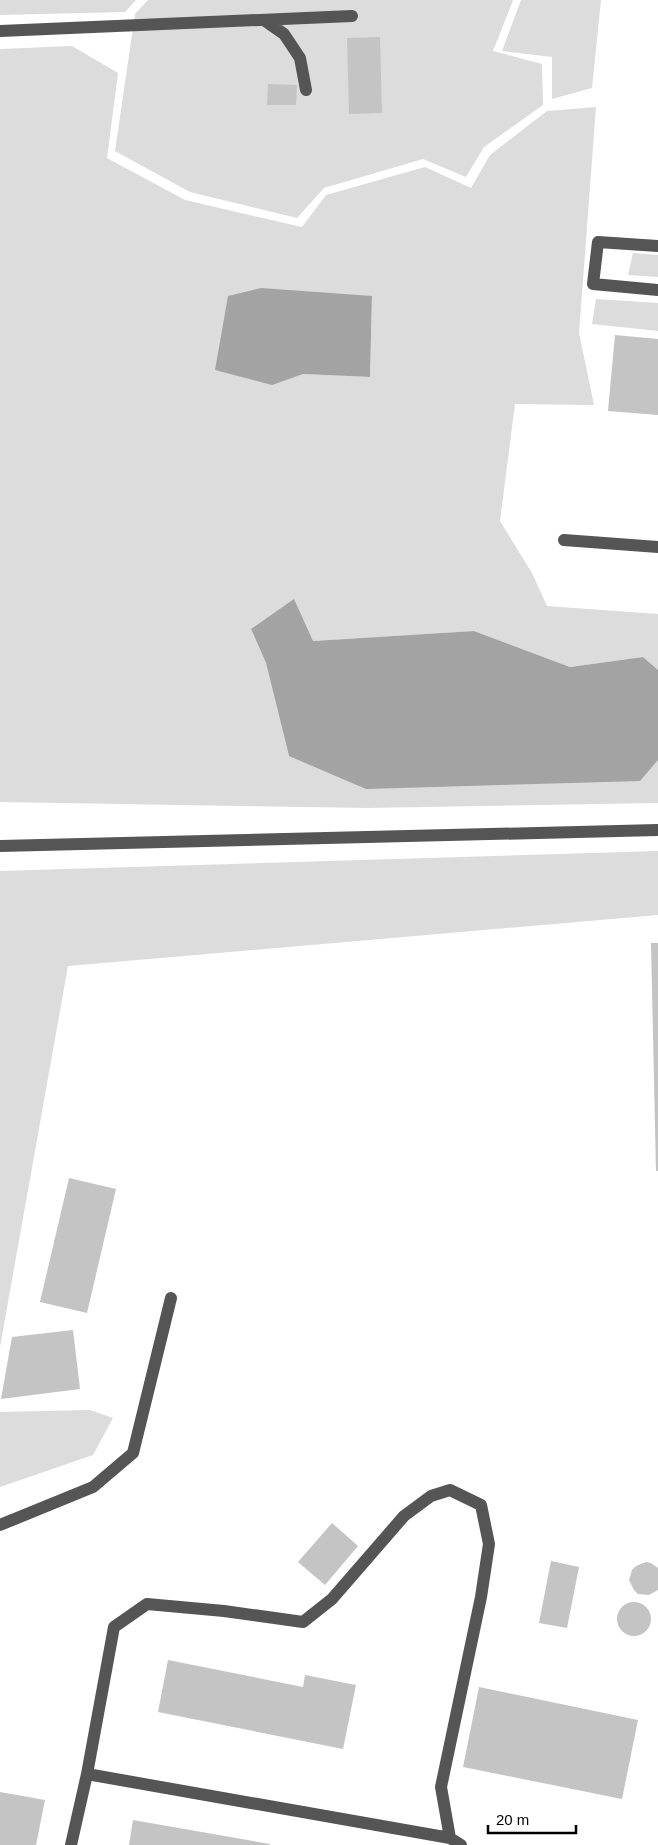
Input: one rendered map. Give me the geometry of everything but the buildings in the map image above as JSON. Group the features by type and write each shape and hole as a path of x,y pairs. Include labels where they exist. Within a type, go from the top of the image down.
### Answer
{"street":[{"path":"0,31 352,16"},
{"path":"264,20 284,34 300,58 306,90"},
{"path":"658,242 658,246 598,242 593,284 658,290"},
{"path":"564,540 658,547"},
{"path":"0,846 658,830"},
{"path":"0,1525 93,1487 133,1453 171,1298"},
{"path":"71,1845 87,1774 114,1627 147,1604 224,1611 303,1622 332,1599 404,1516 431,1496 450,1490 481,1505 489,1544 481,1597 440,1787 455,1841 87,1774"}],"shaded area":[{"path":"0,0 136,0 125,12 0,15"},
{"path":"148,0 513,0 493,51 542,64 543,105 484,147 466,177 423,159 324,188 297,218 190,192 115,151 135,14"},
{"path":"521,0 601,0 592,88 552,99 552,57 502,51"},
{"path":"72,46 118,73 107,158 185,200 302,227 326,195 425,167 471,188 490,155 547,111 596,107 579,333 594,405 515,404 500,521 532,573 547,606 658,614 658,670 643,657 570,667 474,631 313,641 251,629 266,663 289,756 639,781 658,760 658,803 368,808 0,802 0,49","holes":["372,296 370,377 303,374"]},
{"path":"633,253 658,255 658,277 628,275"},
{"path":"261,288 372,296 370,377 303,374 272,385 215,370 228,296"},
{"path":"596,299 658,303 658,331 592,324"},
{"path":"294,599 313,641 474,631 570,667 643,657 658,670 658,760 640,781 366,789 289,756 266,663 251,629"},
{"path":"658,851 658,915 68,966 0,1347 0,871"},
{"path":"90,1410 113,1418 93,1455 0,1487 0,1412"}]}
